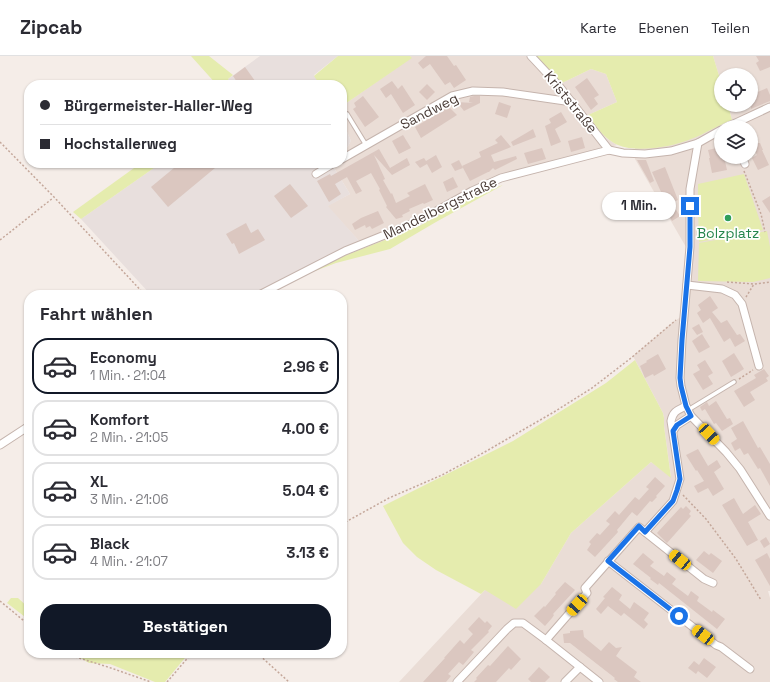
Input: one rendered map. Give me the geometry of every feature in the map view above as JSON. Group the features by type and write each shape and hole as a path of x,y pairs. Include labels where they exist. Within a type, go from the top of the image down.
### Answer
{"street":[{"name":"Kriststraße","path":"532,56 554,80 609,150"},
{"name":"Sandweg","path":"347,156 452,96 473,91 503,92 572,102"},
{"path":"742,120 770,107"},
{"name":"Mandelbergstraße","path":"269,290 345,251 424,218 472,191 501,178 609,150 645,154 671,151 698,143 714,134"},
{"path":"698,143 690,189 690,244 682,340 681,386 688,411 740,469 770,516"},
{"path":"316,174 326,168"},
{"path":"687,285 722,289 735,295 742,304 759,366"},
{"path":"673,431 688,411"},
{"path":"645,532 673,501 677,490 680,479 671,421 672,416 676,412 688,411"},
{"path":"0,445 24,429"},
{"path":"546,640 587,593 585,588 639,526 704,579 714,583"},
{"path":"608,561 716,645 721,647 750,669"},
{"path":"458,682 514,623 523,623 599,682"},
{"path":"565,682 580,666"}],"lane":[{"path":"347,114 366,145"},
{"path":"688,411 734,382"}],"path":[{"path":"0,142 24,166"},
{"path":"743,164 743,170 761,214 765,232"},
{"path":"26,168 140,290"},
{"path":"0,240 54,197"},
{"path":"742,304 754,284"},
{"path":"347,521 389,498 442,474 483,453 554,412 592,388 631,358 673,322 684,315"},
{"path":"734,382 759,366"},
{"path":"677,490 706,519 736,559 761,600"},
{"path":"0,601 24,621"},
{"path":"79,658 151,682"},
{"path":"167,682 188,658"},
{"path":"263,658 289,682"}],"shaded area":[{"path":"260,56 338,56 314,75 317,80 228,79"},
{"path":"410,56 535,56 562,83 591,69 606,74 617,102 588,115 606,138 617,145 499,177 403,226 360,242 327,206 350,194 334,168 347,168 347,148 351,141 347,132 347,103 411,58"},
{"path":"713,56 770,56 770,591 768,591 770,598 770,682 399,682 485,590 541,584 571,533 651,462 671,477 663,413 633,356 673,322 684,315 690,247 686,247 635,159 635,148 652,148 714,126 714,164 758,164 758,120 732,120 730,112 758,112 758,68 717,68"},
{"path":"347,132 351,141 347,148"},
{"path":"154,168 334,168 350,194 328,206 360,242 259,290 146,290 81,219"}],"green space":[{"path":"191,56 209,56 233,75 229,80 213,80"},
{"path":"338,56 410,56 412,58 347,103 347,80 317,80 314,76"},
{"path":"535,56 713,56 717,68 714,68 714,112 730,112 732,120 714,120 714,128 683,142 665,147 635,149 618,145 608,139 597,128 588,115 617,102 606,74 591,69 562,83"},
{"path":"134,168 154,168 81,219 73,212"},
{"name":"Bolzplatz","path":"744,174 763,230 699,242 698,184"},
{"path":"503,185 390,249 336,263 307,274 344,256 421,225 472,196"},
{"path":"767,231 770,247 770,278 753,282 698,281 699,243"},
{"path":"635,360 663,413 671,478 651,462 571,533 541,584 516,609 485,590 481,594 436,570 417,557 403,543 383,506 513,441 606,383"},
{"path":"11,598 18,598 24,603 24,616 7,603"},
{"path":"81,658 185,658 165,682 155,682 110,664 89,663"}],"building":[{"path":"426,56 447,56 454,66 456,65 466,80 454,88 450,82 445,85 430,64 423,69 418,63"},
{"path":"756,56 770,56 770,67 760,71 756,63 759,61"},
{"path":"245,67 254,80 236,80 233,76"},
{"path":"587,78 599,95 594,98 598,104 591,110 575,87"},
{"path":"392,81 398,89 402,85 415,105 403,113 391,94 386,98 380,89"},
{"path":"427,84 435,92 427,100 419,92"},
{"path":"767,88 770,95 770,101 758,106 758,92"},
{"path":"363,96 379,117 365,127 353,109 356,107 354,103"},
{"path":"480,96 480,103 464,111 457,102 473,103 469,102 470,97"},
{"path":"499,102 511,106 507,118 495,114"},
{"path":"449,107 457,115 421,138 415,127"},
{"path":"561,112 567,122 555,129 561,142 551,146 545,126 551,123 549,119"},
{"path":"533,129 536,137 513,146 511,142"},
{"path":"403,135 411,148 399,154 392,141"},
{"path":"501,135 511,147 491,155 494,162 516,156 517,159 495,170 493,168 489,172 470,181 462,166 481,157 479,152 498,143 495,140"},
{"path":"582,137 585,148 571,152 568,141"},
{"path":"758,143 760,143 769,165 758,170 755,164 758,164"},
{"path":"542,148 546,159 528,164 524,153"},
{"path":"379,149 390,168 407,158 410,165 392,175 374,155 385,179 383,180 391,194 392,193 396,203 410,196 407,193 425,184 433,200 409,209 410,211 402,215 403,217 396,219 386,207 387,206 379,190 380,189 371,173 356,181 362,191 356,194 347,177 335,184 341,194 329,202 317,181 330,174 331,176"},
{"path":"714,149 714,164 726,164 727,170 712,173 708,150"},
{"path":"436,155 442,167 432,173 427,164 420,168 415,162 424,158 426,161"},
{"path":"459,160 463,168 455,171 451,164"},
{"path":"637,160 646,160 654,181 650,183"},
{"path":"665,167 678,200 674,202 675,204 673,205 680,216 672,221 663,204 666,203 652,172"},
{"path":"174,168 215,168 168,207 151,187"},
{"path":"453,177 458,187 447,192 443,182"},
{"path":"290,184 308,206 291,218 274,196"},
{"path":"770,196 770,213 762,201"},
{"path":"378,211 384,223 372,229 370,226 366,228 365,225 355,230 352,224 361,218"},
{"path":"246,223 251,233 258,229 265,240 239,254 234,243 232,244 226,234"},
{"path":"710,296 718,308 712,312 721,323 727,320 737,335 740,334 745,341 735,347 730,338 724,342 710,318 703,323 697,313 701,310 698,305"},
{"path":"699,324 703,332 697,335 692,328"},
{"path":"702,334 710,347 699,353 692,341"},
{"path":"734,353 744,369 731,377 722,361"},
{"path":"658,354 666,369 654,376 653,374 645,378 640,366"},
{"path":"705,360 713,373 708,376 713,384 703,390 693,374 700,370 697,365"},
{"path":"764,369 769,376 766,378 768,381 750,392 755,400 744,407 734,391 756,378 754,375"},
{"path":"716,401 727,419 730,418 733,424 722,431 716,423 714,424 705,409 702,411 700,407 707,402 709,406"},
{"path":"743,421 758,448 760,447 770,464 770,486 760,468 758,469 748,453 744,455 740,448 735,451 731,443 737,439 731,428"},
{"path":"698,449 708,466 717,460 721,467 714,472 724,489 713,496 708,488 698,493 694,486 704,481 686,455"},
{"path":"655,477 665,486 656,496 657,497 652,502 650,501 637,516 632,512 617,530 618,532 595,557 587,550 591,544 589,542 597,533 600,535 610,524 606,521 615,511 619,515 635,497 639,500 649,489 646,487"},
{"path":"734,498 743,514 755,505 761,514 748,522 758,540 747,546 722,505"},
{"path":"686,506 691,511 689,514 691,516 667,543 657,533 681,507 683,509"},
{"path":"766,537 770,544 764,548 760,541"},
{"path":"704,551 709,555 711,553 722,561 713,573 696,560"},
{"path":"643,553 654,562 650,566 664,576 667,572 676,579 672,584 688,596 691,591 699,597 697,601 725,619 717,629 659,583 658,585 650,579 651,578 633,564"},
{"path":"767,553 770,559 770,586 755,560"},
{"path":"565,582 575,590 553,614 554,615 552,618 545,626 534,616 544,606 545,607"},
{"path":"612,587 622,595 619,600 630,609 634,602 649,613 644,620 648,624 644,629 624,613 621,616 608,606 601,614 596,609 605,598 603,597"},
{"path":"479,617 485,623 487,621 492,626 488,631 489,632 471,650 474,652 463,665 459,662 448,674 451,676 446,682 423,682 460,640 464,644 473,634 468,629"},
{"path":"583,630 584,637 601,651 609,642 616,648 622,647 616,656 637,672 634,677 641,682 618,682 614,679 615,678 570,643 564,643 563,634 570,633 570,631"},
{"path":"508,646 521,659 511,670 509,668 496,682 474,682 488,665 490,666"},
{"path":"704,658 716,667 707,678 698,671 696,674 688,668 694,661 699,665"},
{"path":"539,667 550,677 545,682 531,682 528,679"}],"place":[{"name":"Bolzplatz","path":"728,218"}],"route":[{"path":"679,616 608,561 639,526 645,532 673,501 680,479 673,431 677,425 691,416 686,406 680,378 690,247 690,206"}]}
